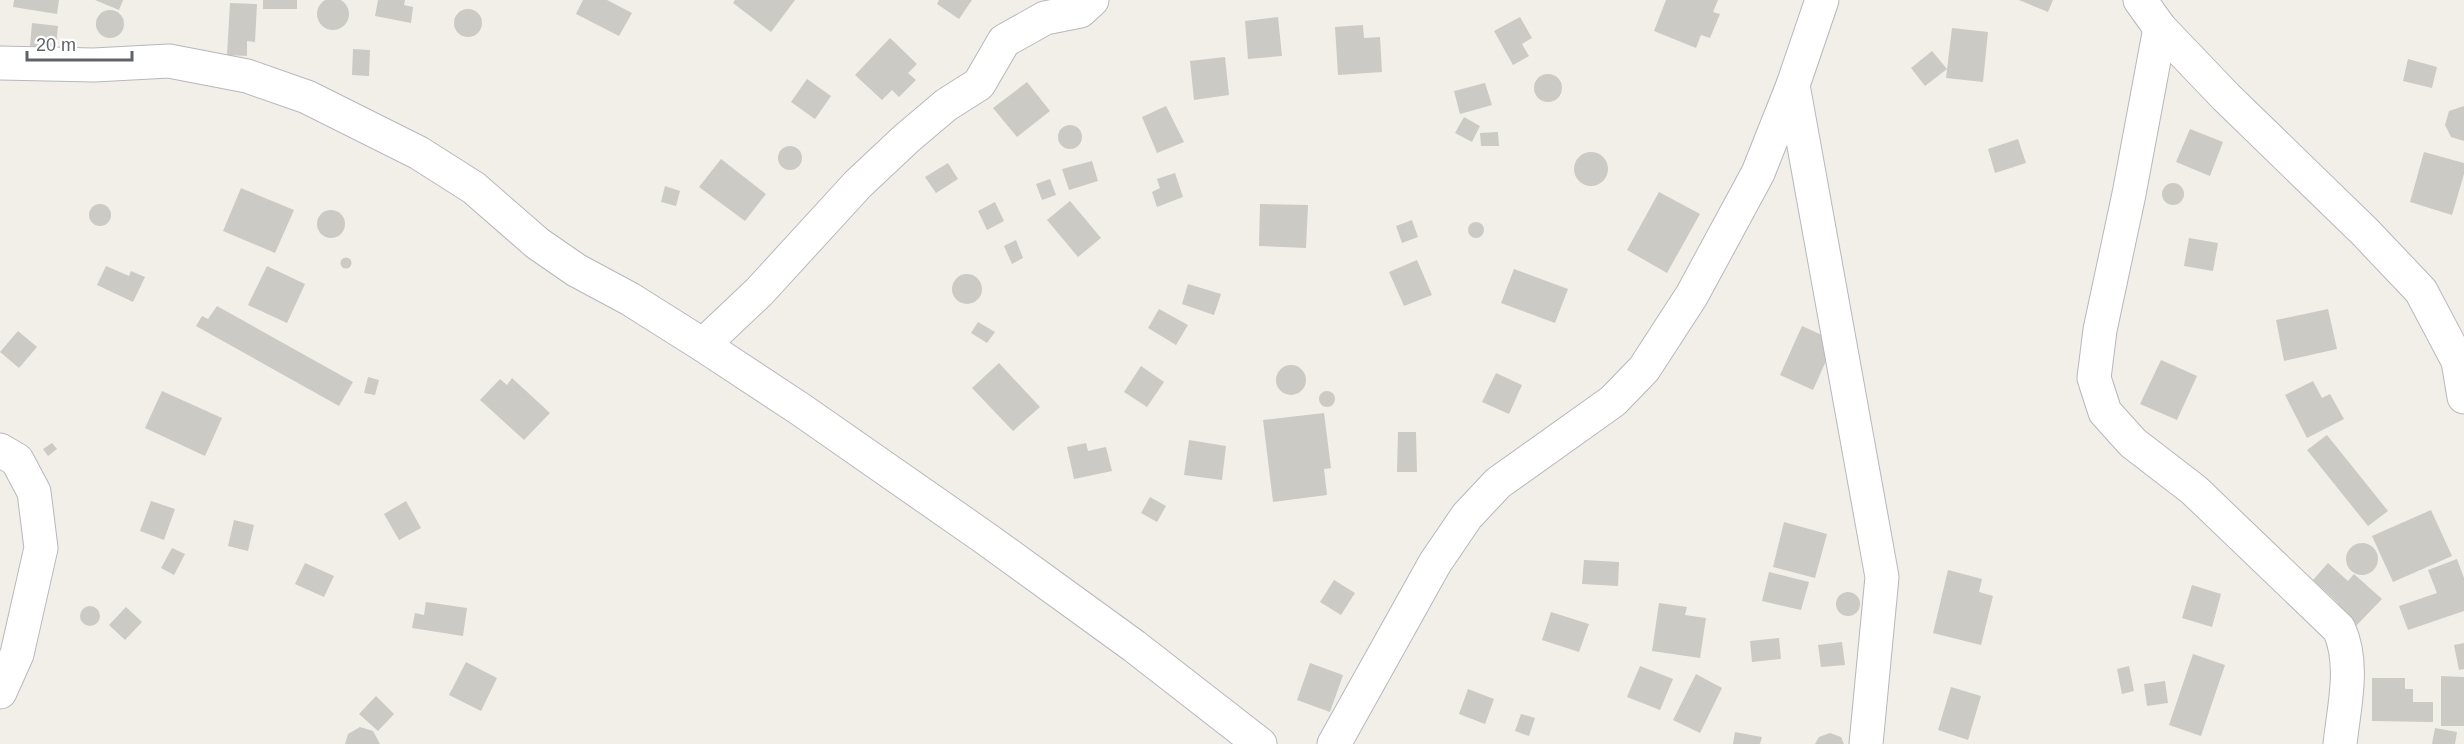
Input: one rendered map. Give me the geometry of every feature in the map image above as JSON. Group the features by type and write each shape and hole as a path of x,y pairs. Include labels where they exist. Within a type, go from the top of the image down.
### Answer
{"street":[{"path":"703,345 759,292 858,184 946,105 979,84 1004,41 1045,18 1080,11 1092,0"},
{"path":"1334,744 1435,563 1467,516 1498,483 1613,401 1644,369 1692,296 1758,173 1822,0"},
{"path":"2140,0 2160,28 2226,97 2365,232 2421,291 2461,361 2464,397"},
{"path":"2160,28 2129,194 2100,330 2094,378 2105,412 2133,443 2194,490 2339,630 2346,644 2348,664 2340,744"},
{"path":"0,63 94,65 168,61 247,76 307,97 419,153 474,188 537,243 566,263 630,299 703,345 800,409 994,545 1134,646 1260,744"},
{"path":"1792,85 1882,577 1866,744"},
{"path":"0,450 17,460 34,492 40,548 17,654 0,692"}],"building":[{"path":"333,-2 344,3 349,14 344,25 333,30 322,25 317,14 322,3"},
{"path":"14,0 59,0 57,14 13,7"},
{"path":"95,0 123,0 119,10"},
{"path":"263,0 297,0 297,9 263,9"},
{"path":"378,0 405,0 404,5 413,7 411,23 375,16"},
{"path":"583,0 607,0 632,13 619,36 576,14"},
{"path":"735,0 795,0 771,32 733,3"},
{"path":"939,0 972,0 959,19 937,4"},
{"path":"1666,0 1718,0 1713,12 1720,14 1710,38 1701,35 1696,48 1654,31"},
{"path":"2019,0 2053,0 2048,12"},
{"path":"230,3 257,4 255,42 247,41 247,56 227,55"},
{"path":"468,9 478,13 482,23 478,33 468,37 458,33 454,23 458,13"},
{"path":"110,10 120,14 124,24 120,34 110,38 100,34 96,24 100,14"},
{"path":"1278,17 1282,56 1248,59 1245,21"},
{"path":"1520,17 1532,38 1522,44 1529,56 1513,65 1494,31"},
{"path":"32,23 58,26 56,49 30,46"},
{"path":"1363,25 1364,38 1380,37 1382,72 1338,75 1335,27"},
{"path":"1952,28 1988,32 1983,82 1946,78"},
{"path":"890,38 917,64 908,73 916,80 899,97 892,90 882,100 855,75"},
{"path":"353,49 370,50 369,76 352,75"},
{"path":"1932,51 1947,69 1925,86 1911,68"},
{"path":"1225,57 1229,95 1194,100 1190,61"},
{"path":"2408,59 2437,67 2432,88 2403,81"},
{"path":"1548,74 1558,78 1562,88 1558,98 1548,102 1538,98 1534,88 1538,78"},
{"path":"807,79 831,96 815,119 791,102"},
{"path":"1027,82 1050,111 1017,137 993,108"},
{"path":"1485,83 1492,105 1460,114 1454,91"},
{"path":"1166,106 1184,142 1157,153 1142,117"},
{"path":"2464,106 2464,141 2451,137 2445,125 2449,111"},
{"path":"1464,117 1480,126 1472,142 1455,133"},
{"path":"1070,125 1079,128 1082,137 1079,146 1070,149 1061,146 1058,137 1061,128"},
{"path":"2190,129 2223,142 2210,176 2176,162"},
{"path":"1498,132 1499,146 1481,146 1480,133"},
{"path":"2018,139 2026,163 1995,173 1988,149"},
{"path":"790,146 799,149 802,158 799,167 790,170 781,167 778,158 781,149"},
{"path":"1591,152 1603,157 1608,169 1603,181 1591,186 1579,181 1574,169 1579,157"},
{"path":"2424,152 2464,163 2464,174 2452,215 2410,202"},
{"path":"721,159 766,194 745,221 699,187"},
{"path":"1092,161 1098,181 1069,190 1062,169"},
{"path":"948,163 958,179 936,193 925,177"},
{"path":"1175,173 1183,197 1157,207 1152,192 1160,188 1157,179"},
{"path":"1050,179 1056,195 1042,200 1036,184"},
{"path":"2173,183 2181,186 2184,194 2181,202 2173,205 2165,202 2162,194 2165,186"},
{"path":"665,186 680,191 676,206 661,202"},
{"path":"241,188 294,210 275,253 223,231"},
{"path":"1659,192 1700,214 1667,273 1627,250"},
{"path":"1070,201 1101,238 1078,257 1047,220"},
{"path":"995,202 1004,221 987,230 978,211"},
{"path":"100,204 108,207 111,215 108,223 100,226 92,223 89,215 92,207"},
{"path":"1260,204 1308,205 1306,248 1259,246"},
{"path":"331,210 341,214 345,224 341,234 331,238 321,234 317,224 321,214"},
{"path":"1412,220 1418,237 1402,243 1396,226"},
{"path":"1476,222 1482,224 1484,230 1482,236 1476,238 1470,236 1468,230 1470,224"},
{"path":"2189,238 2218,243 2213,271 2184,266"},
{"path":"1016,240 1023,258 1012,264 1004,246"},
{"path":"346,257 352,263 346,269 340,263"},
{"path":"1417,260 1432,295 1404,306 1389,272"},
{"path":"106,266 129,276 131,271 145,277 133,302 97,285"},
{"path":"267,266 305,284 287,323 248,305"},
{"path":"1514,269 1568,289 1555,323 1501,303"},
{"path":"967,274 978,278 982,289 978,300 967,304 956,300 952,289 956,278"},
{"path":"1188,284 1221,294 1214,315 1182,304"},
{"path":"217,306 353,382 339,406 196,326 202,316 208,319"},
{"path":"1159,309 1188,325 1176,345 1148,328"},
{"path":"2328,309 2337,349 2284,361 2276,320"},
{"path":"978,322 995,332 987,343 971,333"},
{"path":"1802,326 1835,341 1813,390 1780,375"},
{"path":"18,331 37,347 19,368 0,352"},
{"path":"2161,360 2197,376 2177,420 2140,404"},
{"path":"999,363 1040,407 1013,431 972,388"},
{"path":"1291,365 1297,366 1305,374 1305,386 1297,394 1291,395 1285,394 1277,386 1276,380 1277,374 1285,366"},
{"path":"1141,366 1164,382 1147,407 1124,392"},
{"path":"1496,373 1522,385 1509,414 1482,402"},
{"path":"368,377 379,380 375,395 364,393"},
{"path":"512,378 550,413 524,440 480,400 500,379 507,385"},
{"path":"2313,381 2322,398 2330,394 2344,419 2307,438 2285,395"},
{"path":"162,391 222,418 205,456 145,428"},
{"path":"1324,391 1330,391 1335,399 1333,405 1324,407 1319,402 1319,396"},
{"path":"1324,413 1331,468 1324,469 1327,495 1273,502 1263,420"},
{"path":"1398,432 1416,432 1417,472 1397,472"},
{"path":"2327,435 2388,511 2368,526 2307,450"},
{"path":"1189,440 1226,446 1222,480 1184,475"},
{"path":"52,443 57,449 48,456 43,449"},
{"path":"1086,443 1088,451 1106,447 1112,471 1074,479 1067,447"},
{"path":"1150,497 1166,506 1157,522 1141,513"},
{"path":"151,501 175,509 164,540 140,531"},
{"path":"406,501 421,528 399,540 384,514"},
{"path":"2431,510 2452,556 2393,582 2372,536"},
{"path":"234,520 254,525 248,551 228,546"},
{"path":"1784,522 1827,534 1815,578 1773,567"},
{"path":"2362,543 2373,548 2378,559 2373,570 2362,575 2351,570 2346,559 2351,548"},
{"path":"172,548 185,554 174,575 161,568"},
{"path":"2457,559 2464,578 2464,611 2408,630 2399,606 2437,593 2428,570"},
{"path":"1584,560 1619,562 1618,586 1582,584"},
{"path":"305,563 334,576 324,597 295,584"},
{"path":"2328,563 2348,581 2354,574 2382,599 2354,628 2332,609 2338,603 2313,580"},
{"path":"1948,570 1982,579 1979,592 1993,596 1981,645 1933,633"},
{"path":"1769,572 1809,582 1801,610 1762,601"},
{"path":"1334,580 1355,593 1341,615 1320,602"},
{"path":"2192,585 2221,594 2212,627 2182,618"},
{"path":"1843,592 1853,592 1860,599 1860,609 1853,616 1843,616 1836,609 1836,599"},
{"path":"426,602 467,608 463,636 412,628 415,613 424,615"},
{"path":"1659,603 1687,607 1685,615 1706,618 1700,658 1652,651"},
{"path":"86,606 94,606 100,612 100,620 94,626 86,626 80,620 80,612"},
{"path":"126,607 142,622 125,640 109,625"},
{"path":"1551,612 1589,624 1579,652 1542,640"},
{"path":"1779,638 1781,659 1752,662 1750,641"},
{"path":"1842,642 1845,665 1821,667 1818,645"},
{"path":"2464,643 2464,669 2459,670 2454,645"},
{"path":"2193,654 2225,665 2201,736 2169,725"},
{"path":"466,662 497,678 481,711 449,695"},
{"path":"1310,663 1343,675 1330,712 1297,700"},
{"path":"1640,666 1673,679 1660,710 1627,697"},
{"path":"2129,666 2134,691 2122,694 2117,669"},
{"path":"1696,674 1722,688 1700,733 1673,720"},
{"path":"2441,676 2464,677 2464,726 2441,726"},
{"path":"2372,678 2405,678 2405,689 2413,689 2413,702 2433,702 2433,722 2372,721"},
{"path":"2165,681 2168,703 2147,706 2144,684"},
{"path":"1951,687 1981,696 1968,740 1938,730"},
{"path":"1468,689 1494,699 1485,724 1459,714"},
{"path":"376,696 394,714 378,731 359,714"},
{"path":"1521,714 1535,718 1529,736 1515,731"},
{"path":"360,727 373,731 380,744 345,744 348,734"},
{"path":"2435,728 2457,732 2455,744 2432,744"},
{"path":"1735,732 1762,737 1760,744 1733,744"},
{"path":"1830,733 1841,737 1844,744 1815,744 1819,737"}]}
